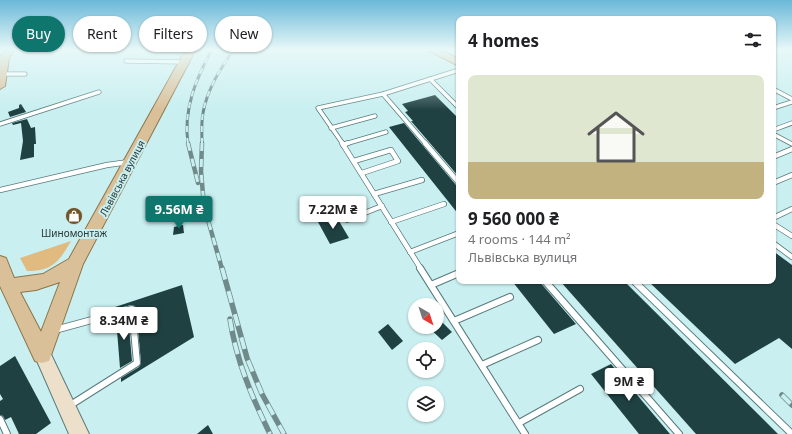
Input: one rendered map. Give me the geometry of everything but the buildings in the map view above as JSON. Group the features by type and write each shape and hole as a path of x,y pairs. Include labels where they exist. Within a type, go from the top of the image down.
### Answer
{"main road":[{"path":"0,86 2,69"},
{"name":"Львівська вулиця","path":"42,354 75,264 180,69"},
{"path":"0,263 8,285 42,354"},
{"path":"8,285 29,286 43,282 59,276 75,264"}],"street":[{"path":"42,354 79,434"}],"lane":[{"path":"456,71 383,94 318,108 362,173 391,222 525,434"},
{"path":"1,74 24,74"},
{"path":"430,79 456,105"},
{"path":"0,124 99,92"},
{"path":"776,92 792,100"},
{"path":"383,94 456,179"},
{"path":"776,107 792,100"},
{"path":"332,128 376,116"},
{"path":"776,129 792,123"},
{"path":"343,145 386,132"},
{"path":"776,136 792,144"},
{"path":"776,156 792,149"},
{"path":"354,161 391,150 398,161 362,173"},
{"path":"0,190 106,165 130,161"},
{"path":"776,182 792,175"},
{"path":"374,194 422,180"},
{"path":"391,222 444,204"},
{"path":"347,220 382,206"},
{"path":"776,217 792,209"},
{"path":"776,226 792,236"},
{"path":"410,252 456,235"},
{"path":"776,245 792,256"},
{"path":"431,285 456,274"},
{"path":"548,284 679,434"},
{"path":"637,284 792,434"},
{"path":"454,321 510,297"},
{"path":"50,331 132,309 137,363 66,408"},
{"path":"482,365 538,340"},
{"path":"518,423 580,389"},
{"path":"0,419 7,434"}],"shaded area":[{"path":"71,241 63,255 54,264 43,269 27,271 20,258"}],"railway":[{"path":"188,144 187,119 189,106 196,83 202,69"},
{"path":"202,143 202,117 205,104 211,87 221,69"},
{"path":"188,143 198,183"},
{"path":"202,143 201,171 204,206 222,269"},
{"path":"222,268 247,358 262,394 284,434"},
{"path":"230,319 236,349 241,364 257,406 270,434"},
{"path":"782,395 792,405"}],"place":[{"name":"Шиномонтаж","path":"74,216"}]}
